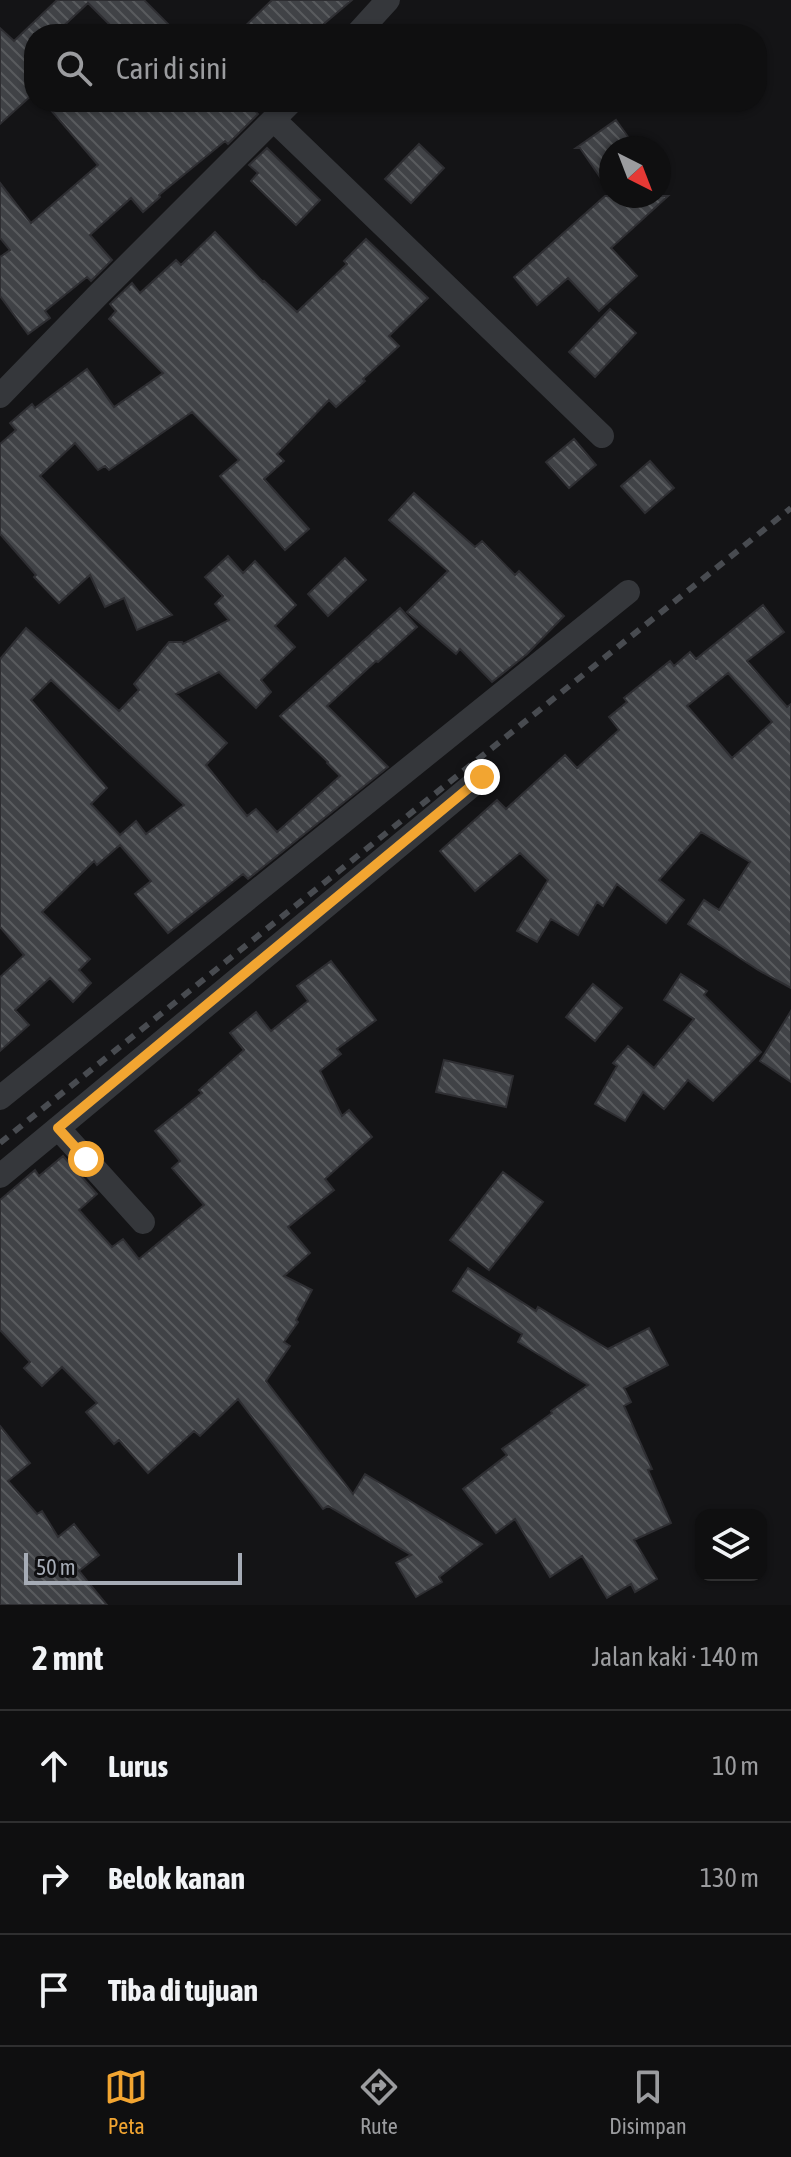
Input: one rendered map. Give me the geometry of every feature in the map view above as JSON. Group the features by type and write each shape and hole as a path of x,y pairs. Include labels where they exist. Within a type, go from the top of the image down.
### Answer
{"street":[{"path":"366,24 388,0"},
{"path":"0,396 282,112"},
{"path":"274,120 602,436"},
{"path":"0,1098 628,592"},
{"path":"0,1176 482,777"},
{"path":"58,1128 143,1222"}],"building":[{"path":"57,0 144,0 168,24 109,24 88,3 66,24 32,24"},
{"path":"272,0 352,0 324,24 247,24"},
{"path":"0,28 14,41 24,31 24,102 0,124"},
{"path":"53,112 258,114 228,144 225,141 143,212 131,198 90,235 112,260 91,281 87,277 45,311 50,318 28,334 0,296 0,257 10,250 0,238 0,183 31,223 98,165"},
{"path":"616,120 627,136 599,136 599,176 580,148 576,148"},
{"path":"419,144 444,168 411,203 385,179"},
{"path":"267,148 320,200 296,225 251,181 258,173 249,165"},
{"path":"599,201 599,208 655,208 611,248 637,276 599,311 568,278 537,305 514,277"},
{"path":"215,232 297,312 347,264 344,261 366,239 428,298 389,336 399,346 336,407 329,400 277,454 284,461 264,479 309,529 285,550 220,476 239,460 192,412 109,470 105,466 98,470 75,443 40,476 172,615 137,630 124,598 105,607 90,575 59,603 0,534 0,444 16,430 10,423 32,404 35,408 87,369 114,407 163,373 109,319 116,311 110,304 132,283 140,293 176,260 181,265"},
{"path":"610,309 636,333 595,377 569,352"},
{"path":"574,439 596,465 569,488 546,462"},
{"path":"650,461 674,488 645,513 621,486"},
{"path":"414,493 475,547 482,541 515,575 519,571 564,616 527,654 492,682 460,649 456,654 407,612 448,571 389,520"},
{"path":"228,556 243,573 255,561 296,605 275,626 295,647 261,680 271,692 256,708 219,672 176,694 227,743 206,765 247,816 256,809 277,832 340,776 280,716 400,608 417,627 327,706 388,767 248,879 243,874 168,933 135,894 151,881 120,845 97,865 94,861 42,912 90,959 79,970 91,983 73,1002 50,978 15,1010 29,1025 0,1051 0,977 24,955 0,927 0,659 26,628 119,711 139,690 134,684 169,642 183,644 229,620 215,604 223,596 205,577","holes":["51,680 184,805 146,834 136,821 120,835 91,804 107,788 31,700"]},
{"path":"345,558 366,580 328,616 308,594"},
{"path":"763,605 784,632 747,661 787,707 791,704 791,988 688,924 704,900 719,910 750,862 701,832 659,880 684,900 666,923 617,884 603,906 597,902 578,935 551,919 537,942 517,931 548,880 520,853 475,891 440,851 497,800 506,809 565,755 577,768 619,730 609,717 627,702 624,698 670,661 674,666 690,652 696,659","holes":["728,673 772,722 732,758 687,706"]},
{"path":"331,961 376,1020 337,1049 341,1054 320,1071 342,1116 349,1110 372,1137 325,1179 334,1190 288,1227 310,1253 284,1276 312,1290 296,1320 298,1322 284,1342 290,1346 266,1381 353,1494 365,1474 482,1544 439,1577 442,1582 416,1597 396,1563 411,1555 328,1506 323,1509 238,1399 200,1436 194,1431 148,1473 119,1440 114,1444 86,1412 97,1403 62,1367 42,1386 24,1368 30,1362 0,1330 0,1200 35,1170 39,1176 63,1156 97,1194 79,1210 112,1247 123,1239 139,1259 204,1205 172,1168 180,1161 155,1131 202,1093 199,1090 244,1050 230,1033 256,1012 271,1031 308,1001 297,986"},
{"path":"681,974 707,991 704,995 761,1052 713,1101 688,1080 664,1109 643,1092 625,1121 595,1104 617,1066 613,1063 628,1046 654,1068 694,1019 664,1000"},
{"path":"593,984 622,1008 595,1041 566,1017"},
{"path":"791,1011 791,1082 760,1061"},
{"path":"444,1060 513,1076 506,1107 436,1092"},
{"path":"503,1172 543,1202 489,1270 450,1240"},
{"path":"468,1268 536,1311 538,1307 608,1349 649,1328 668,1365 624,1388 631,1402 624,1406 652,1469 648,1470 671,1523 634,1540 657,1579 635,1592 631,1584 607,1598 582,1556 550,1577 515,1519 496,1533 463,1489 507,1455 502,1449 588,1385 518,1342 522,1334 453,1291"},
{"path":"0,1426 30,1463 8,1481 37,1514 42,1511 58,1537 74,1524 99,1555 79,1571 107,1605 0,1605"}],"railway":[{"path":"0,1143 791,508"}],"route":[{"path":"86,1159 58,1128 482,777"}]}
